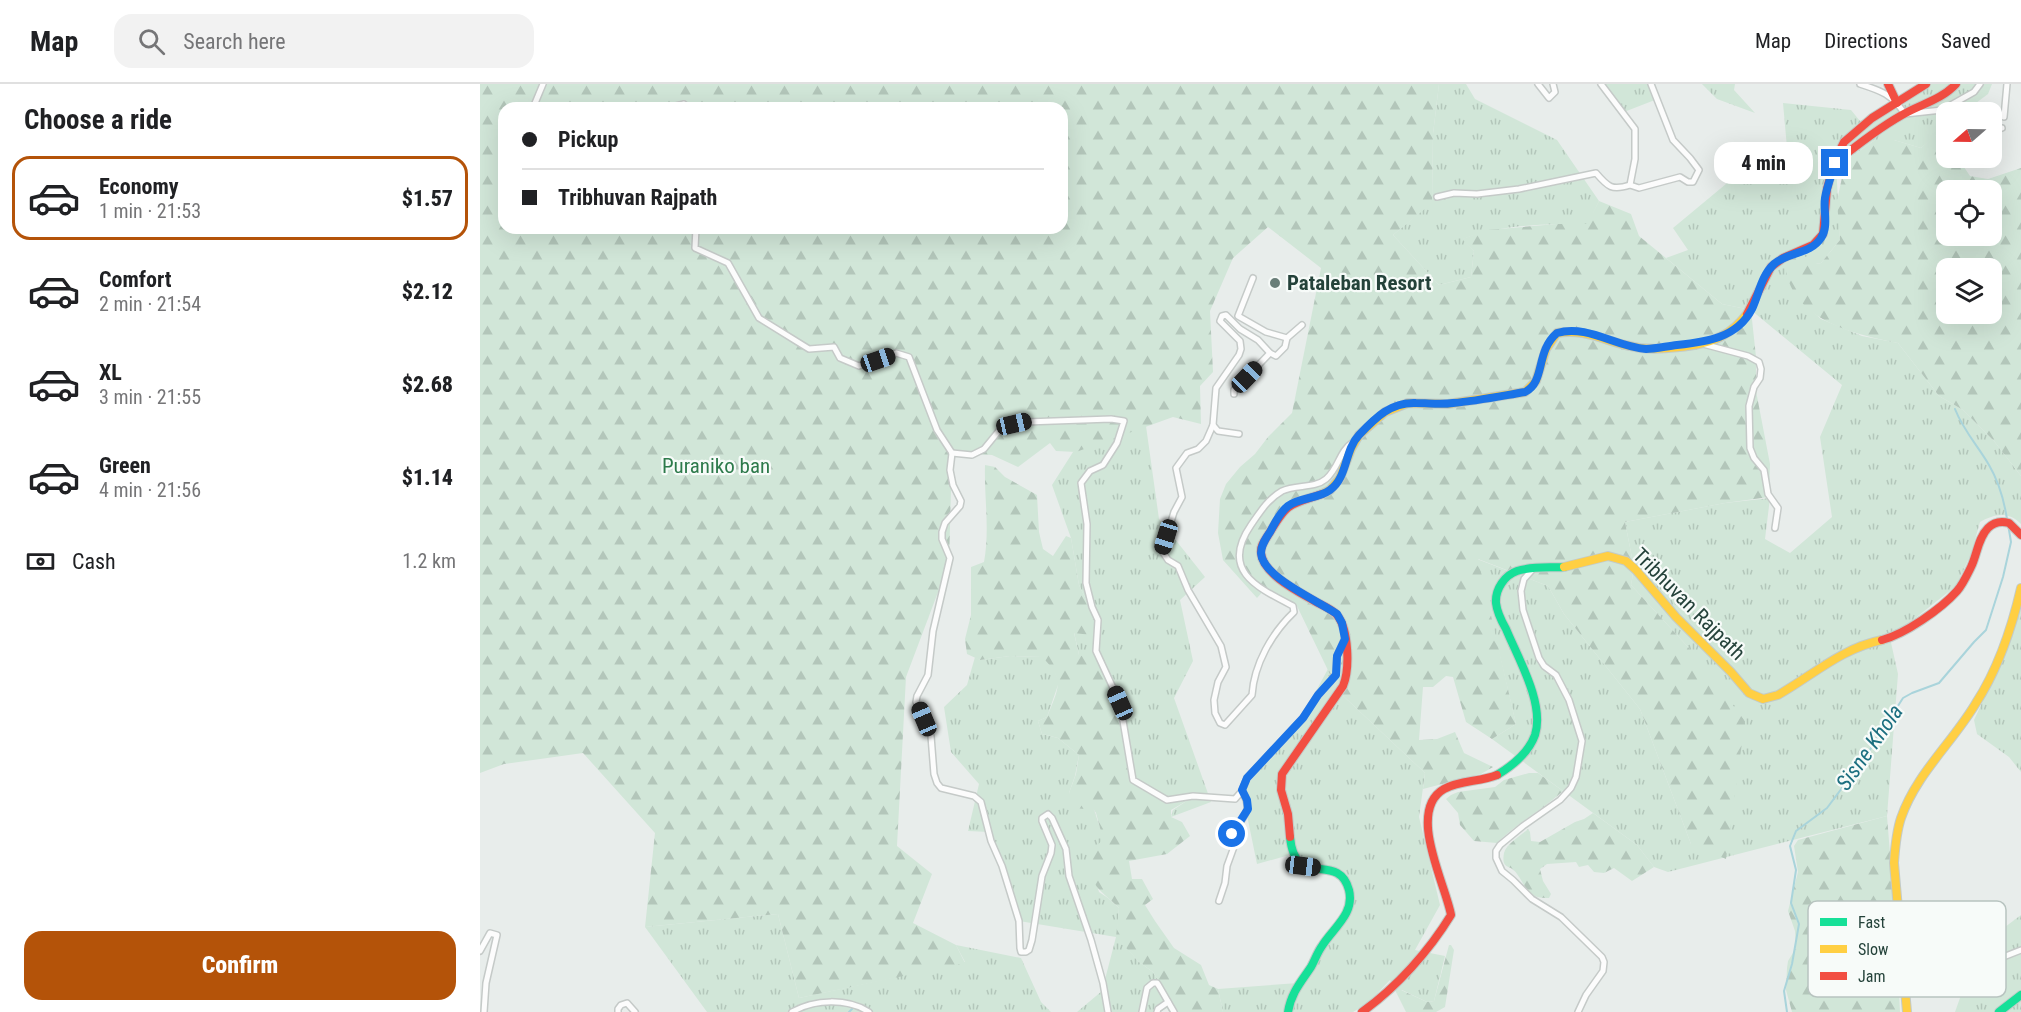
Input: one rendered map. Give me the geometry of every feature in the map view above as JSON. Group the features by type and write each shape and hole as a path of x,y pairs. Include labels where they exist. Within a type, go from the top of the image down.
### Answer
{"main road":[{"path":"1888,84 1897,103"},
{"path":"1288,1012 1290,999 1298,983 1310,968 1320,948 1348,912 1350,905 1349,889 1345,879 1338,873 1329,869 1303,866 1297,861 1290,845 1288,812 1280,788 1282,774 1346,680 1348,672 1342,623 1337,614 1277,577 1267,567 1261,552 1279,515 1296,502 1329,491 1341,478 1354,441 1376,417 1396,406 1413,402 1450,404 1469,402 1525,392 1533,388 1546,346 1557,333 1576,331 1650,349 1699,343 1726,335 1751,310 1768,270 1783,257 1816,244 1822,237 1825,228 1825,200 1839,149 1863,125 1926,84"},
{"path":"1835,163 1879,130 1905,114 1936,100 1956,84"},
{"name":"Tribhuvan Rajpath","path":"1362,1012 1389,990 1437,935 1450,915 1440,884 1430,834 1430,806 1435,796 1448,786 1496,776 1528,749 1535,737 1536,708 1496,604 1496,594 1500,584 1507,576 1520,568 1569,566 1595,557 1611,556 1625,560 1680,622 1752,696 1772,699 1836,657 1870,643 1890,638 1945,601 1966,579 1983,533 1994,524 2008,522 2014,525 2021,535"},
{"path":"1897,901 1894,863 1895,837 1905,806 1915,785 1954,737 1975,706 2006,640 2021,588"},
{"path":"1999,1012 2021,995"},
{"path":"1906,997 1907,1012"}],"street":[{"path":"536,102 543,84"},
{"path":"1538,84 1549,98 1555,92 1553,84"},
{"path":"1601,84 1635,129 1635,159 1630,185"},
{"path":"1437,197 1454,193 1477,194 1519,189 1596,173 1608,186 1619,189 1630,185 1639,188 1680,177 1693,182 1699,170 1673,140 1651,84"},
{"path":"1860,84 1879,90 1897,103 1905,114 1936,112"},
{"path":"1959,102 1974,92 1980,84"},
{"path":"2004,117 2007,84"},
{"path":"696,234 695,248 728,263 759,318 809,349 834,347 840,358 859,366 897,353 909,357 937,430 952,453 950,470 953,485 961,501 942,532 942,539 950,558 933,631 928,675 916,702 931,736 934,774 941,789 974,796 981,802 1019,921 1021,952 1029,950 1042,876 1051,853 1052,845 1042,818 1048,814 1052,818 1066,849 1069,876 1091,940 1108,1012"},
{"path":"1253,278 1238,316 1266,332 1287,338"},
{"path":"1302,325 1287,338 1285,347 1276,356 1258,340 1240,329 1226,315 1222,316 1220,321 1240,341 1241,349 1216,388 1213,425 1206,441 1198,449 1187,453 1176,468 1182,497 1174,512 1162,551 1168,560 1178,566 1188,590 1221,646 1226,667 1218,682 1214,700 1215,713 1220,723 1225,725 1252,695 1253,681 1265,650 1283,622 1294,612 1293,606 1253,583 1243,569 1239,560 1243,537 1265,504 1284,490 1317,484 1325,480 1334,471 1342,452 1354,441"},
{"path":"1699,343 1748,356 1759,362 1760,378 1754,387 1749,406 1750,453 1764,470 1768,494 1778,508 1774,528"},
{"path":"1234,393 1241,382 1244,382 1270,353"},
{"path":"952,453 972,455 984,448 1002,427 1026,422 1112,419 1124,421 1118,443 1103,465 1090,471 1081,483 1087,524 1086,583 1098,620 1096,651 1120,703 1133,780 1167,800 1193,796 1235,799 1247,778 1303,718 1318,695 1332,681 1336,675 1337,656 1345,639"},
{"path":"1213,425 1218,431 1239,434"},
{"path":"1533,568 1524,579 1521,591 1522,610 1539,658 1544,666 1556,675 1569,700 1582,741 1576,777 1571,788 1560,800 1500,845 1496,851 1496,858 1502,872 1513,879 1532,899 1561,917 1602,957 1604,970 1586,995 1578,1012"},
{"path":"1219,901 1235,844 1230,839 1248,809 1242,790"},
{"path":"480,951 490,933 497,935 486,983 484,1012"},
{"path":"2006,957 2021,950"},
{"path":"1142,1012 1147,988 1153,983 1157,983 1174,1012"},
{"path":"792,1012 822,1002 861,1007 869,1012"},
{"path":"1157,1012 1168,1002"},
{"path":"618,1012 621,1005 627,1004 635,1012"}],"green space":[{"name":"Puraniko ban","path":"480,84 1439,84 1433,134 1432,203 1393,235 1439,285 1471,277 1474,251 1462,239 1487,230 1587,224 1599,201 1631,214 1639,236 1722,304 1751,310 1756,357 1756,391 1770,464 1769,497 1625,522 1634,568 1631,585 1688,647 1745,721 1726,859 1691,844 1640,709 1564,614 1548,586 1478,559 1516,724 1492,739 1466,722 1453,677 1446,676 1433,687 1423,687 1419,740 1437,739 1455,732 1464,753 1493,767 1481,774 1423,789 1425,773 1338,691 1296,604 1266,588 1257,598 1223,560 1218,533 1220,499 1226,484 1240,467 1292,413 1321,268 1268,227 1233,258 1210,311 1213,372 1200,386 1201,424 1173,417 1076,452 1056,451 1050,443 1018,467 992,455 952,453 949,563 906,677 897,846 932,874 913,923 956,945 965,963 799,998 778,914 645,927 655,833 583,753 504,764 480,773"},
{"path":"1439,84 1466,84 1475,99 1557,140 1599,201 1588,224 1509,228 1463,239 1474,251 1471,277 1439,285 1393,235 1432,202 1433,134"},
{"path":"1601,84 1655,84 1660,98 1624,112"},
{"path":"1702,84 1735,84 1734,90 1755,113 1717,99"},
{"path":"1921,84 1992,84 1988,94 1977,102 1936,102 1936,135 1921,148 1894,140 1875,140 1852,156 1836,163 1840,240 1821,263 1816,264 1800,300 1821,319 1862,336 1898,343 1939,396 1963,410 1994,441 2021,476 2021,524 2011,517 2001,515 1980,522 1971,554 1956,586 1890,638 1898,674 1887,816 1668,872 1654,867 1637,845 1492,739 1516,724 1477,559 1548,586 1564,614 1640,709 1691,844 1688,647 1631,585 1634,568 1625,522 1725,503 1770,498 1765,539 1790,553 1832,517 1820,437 1842,385 1751,310 1722,304 1666,258 1688,250 1673,228 1744,169 1781,167 1788,159 1783,103 1851,110 1860,121 1897,103"},
{"path":"1935,135 1936,168 1965,168 1970,176 1988,179 2021,168 2021,476 1994,441 1963,410 1939,396 1898,343 1862,335 1826,321 1810,311 1798,298 1789,282 1785,263 1788,259 1800,253 1816,264 1821,263 1840,240 1837,201 1844,168 1852,156 1875,140 1894,140 1921,148"},
{"path":"1146,426 1159,519 1205,577 1180,600 1193,661 1174,698 1211,802 1171,817 1173,810 1188,800 1164,803 1152,792 1136,786 1130,778 1123,725 1112,693 1079,655 1074,632 1096,620 1079,585 1071,538 1052,485 1073,452"},
{"path":"985,465 995,467 1005,477 1037,495 1039,532 1043,549 1053,556 1066,536 1071,538 1079,585 1096,620 1091,635 1074,633 1079,655 1098,660 1114,687 1112,693 1123,725 1130,778 1136,786 1154,792 1164,803 1190,799 1171,810 1171,817 1182,822 1190,836 1167,854 1129,861 1132,879 1142,879 1153,899 1145,905 1174,948 1201,965 1209,985 1218,989 1223,1012 1177,1012 1153,972 1139,962 1116,937 1119,908 1097,886 1089,867 1088,856 1103,839 1096,813 1094,810 1075,808 1069,793 1076,774 1079,755 1058,738 1042,734 1038,721 1047,717 1057,692 1057,679 1050,665 1042,657 1010,656 980,660 967,654 965,639 971,615 971,567 984,562 986,550"},
{"path":"2021,608 2021,772 2009,757 1977,734 1974,720 2002,660"},
{"path":"1010,656 1043,657 1053,667 1059,682 1047,717 1038,721 1042,734 1058,738 1079,755 1069,793 1094,810 1104,839 1089,856 1099,892 1119,908 1117,937 1139,962 1153,972 1177,1012 1169,1012 1167,1008 1160,1012 1077,1012 1102,991 1116,937 1019,921 989,832 968,831 979,784 951,752 944,707 967,685 975,657 980,660"},
{"path":"1328,669 1338,691 1425,773 1419,817 1440,905 1415,950 1445,956 1434,1001 1427,1002 1402,990 1397,994 1390,980 1368,1003 1353,1012 1223,1012 1218,989 1298,983 1348,912 1345,879 1303,866 1293,854 1257,864 1242,791 1299,722"},
{"path":"1529,773 1538,773 1563,791 1497,843 1474,841 1460,825 1458,813 1446,799 1458,792 1495,787 1504,780"},
{"path":"1593,813 1637,845 1654,867 1632,881 1614,868 1604,873 1594,872 1588,865 1579,867 1576,862 1547,864 1540,869 1543,881 1551,894 1549,898 1542,898 1532,895 1514,871 1505,865 1503,859 1505,850 1528,829 1531,841 1540,842"},
{"path":"1887,816 1894,901 1808,901 1808,997 1899,997 1900,1012 1792,1012 1786,990 1787,968 1788,961 1796,948 1795,931 1788,911 1798,872 1794,846 1798,840"},
{"path":"778,914 799,998 965,962 956,945 1021,958 1041,1002 1051,1012 707,1012 645,927"},
{"path":"2021,915 2021,1012 1955,1012 1960,997 2006,997 2006,926"},
{"path":"1449,945 1454,950 1445,1007 1436,1012 1406,1012 1397,994 1401,990 1427,1002 1434,1001"}],"waterway":[{"name":"Sisne Khola","path":"1955,409 1996,478 2007,519"},
{"name":"Sisne Khola","path":"1787,1012 1784,991 1792,964 1799,924 1791,903 1796,870 1790,846 1796,831 1827,808 1866,756 1903,698 1939,683 1986,630 2003,577 2011,542 2008,524"},
{"path":"849,1012 853,1008"}],"traffic: fast":[{"path":"1497,775 1514,763 1529,747 1535,735 1537,723 1529,681 1497,610 1497,593 1505,579 1517,571 1564,567"},
{"path":"1288,1012 1291,999 1320,949 1346,914 1350,899 1344,878 1336,872 1308,867 1300,862 1294,853 1290,837"},
{"path":"1999,1012 2021,995"}],"traffic: slow":[{"path":"1322,494 1330,490 1340,478 1359,435 1385,412 1408,403 1448,404 1525,392 1536,381 1546,349 1557,333 1576,332 1639,348 1677,347 1702,343 1722,336 1747,314"},
{"path":"1564,567 1608,556 1626,561 1749,693 1763,699 1778,695 1854,649 1882,640"},
{"path":"1897,901 1894,863 1899,824 1916,787 1984,690 2009,633 2021,588"},
{"path":"1906,997 1907,1012"}],"traffic: jam":[{"path":"1888,84 1897,103"},
{"path":"1747,314 1771,267 1783,258 1813,245 1823,234 1827,189 1834,162 1844,142 1872,118 1926,84"},
{"path":"1836,162 1885,125 1937,98 1956,84"},
{"path":"1290,837 1288,814 1281,790 1282,774 1343,686 1347,670 1346,640 1337,615 1275,576 1263,561 1261,550 1276,522 1290,506 1322,494"},
{"path":"1882,640 1922,620 1957,591 1971,567 1982,537 1990,526 1998,522 2009,523 2021,535"},
{"path":"1362,1012 1411,968 1433,942 1451,915 1431,849 1428,831 1428,814 1433,800 1450,786 1497,775"}],"place":[{"name":"Pataleban Resort","path":"1275,283"}],"route":[{"path":"1232,834 1248,809 1242,790 1247,778 1303,718 1318,695 1332,681 1336,675 1337,656 1345,639 1342,623 1337,614 1277,577 1262,559 1263,544 1279,515 1296,502 1329,491 1341,478 1354,441 1376,417 1387,409 1413,402 1450,404 1469,402 1525,392 1533,388 1546,346 1557,333 1576,331 1630,346 1650,349 1712,340 1726,335 1751,310 1768,270 1783,257 1816,244 1822,237 1826,216 1825,200 1835,163"}]}
